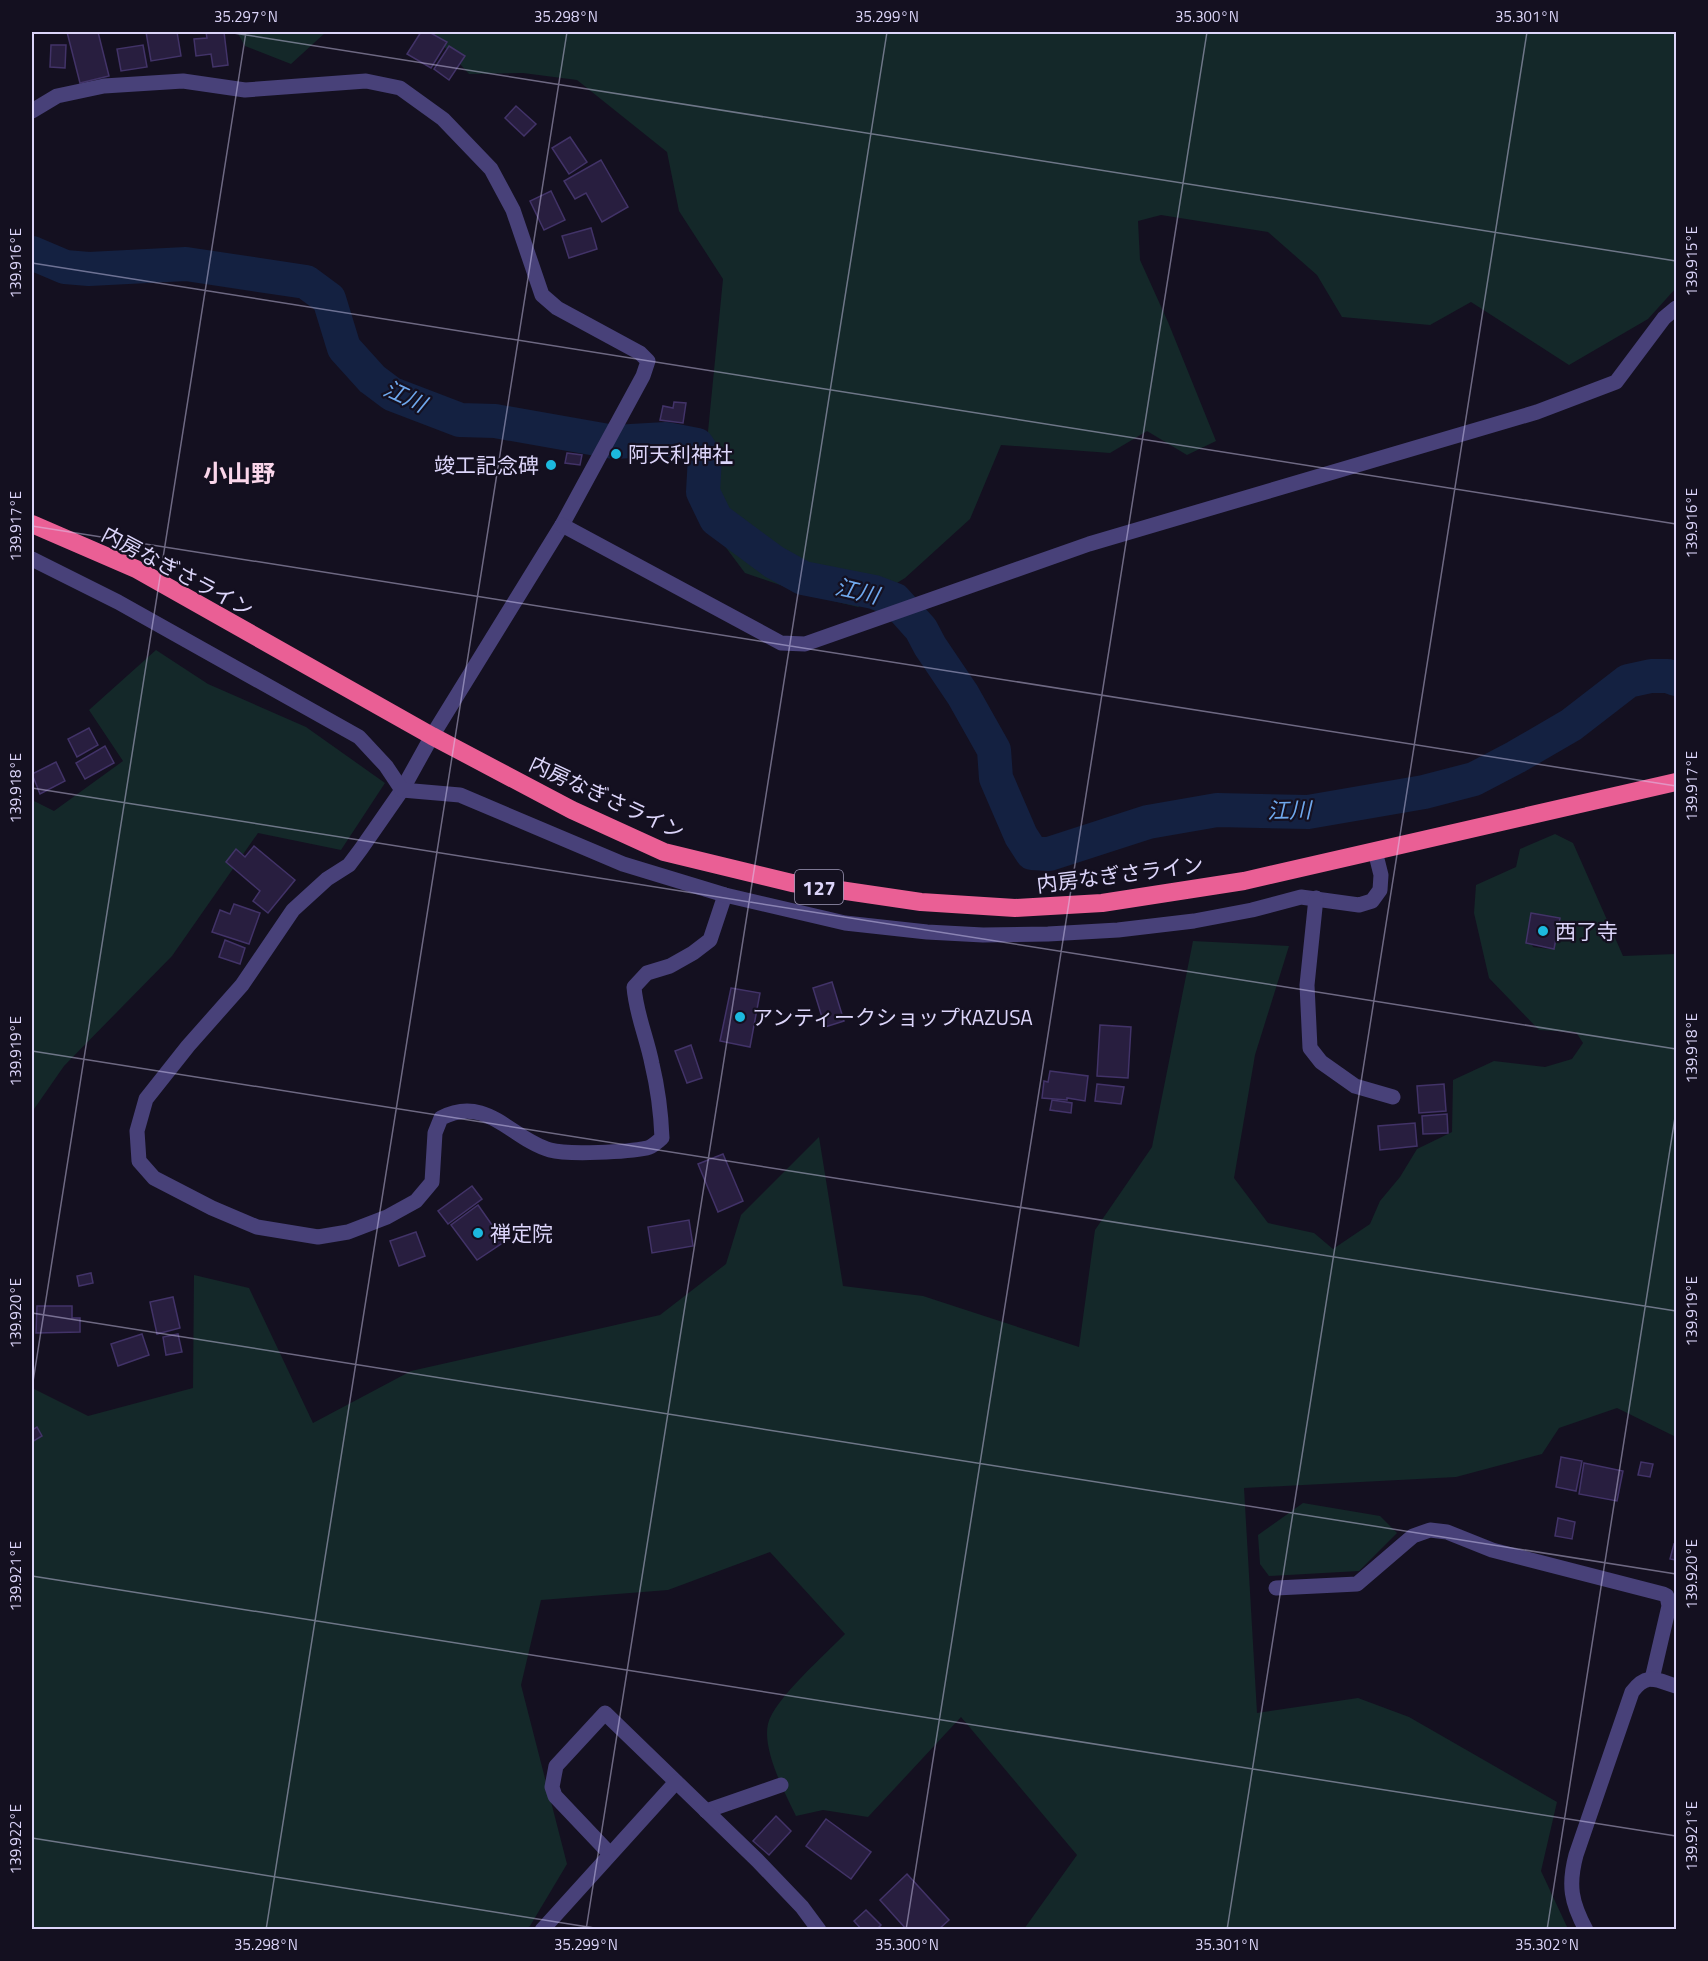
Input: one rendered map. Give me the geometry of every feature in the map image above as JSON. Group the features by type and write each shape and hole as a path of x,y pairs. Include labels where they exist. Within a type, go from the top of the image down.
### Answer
{"highway":[{"name":"内房なぎさライン","path":"32,524 136,569 432,736 572,810 664,852 792,883 921,902 1014,908 1102,903 1244,881 1677,782"}],"street":[{"path":"32,111 57,96 95,88 183,81 246,90 366,81 400,88 443,118 491,169 513,210 542,295 557,308 640,353 648,361 643,376 562,525 432,736 402,790 349,866 327,879 293,910 242,985 188,1046 146,1099 137,1131 139,1161 154,1178 212,1208 256,1227 318,1237 348,1232 387,1217 416,1201 432,1182 435,1133 441,1118 453,1112 472,1112 493,1117 549,1150 569,1153 649,1148 662,1138 661,1117 652,1063 636,1008 634,987 647,973 670,966 710,940 725,895"},
{"path":"562,525 781,643 805,644 1089,544 1537,412 1598,390 1616,382 1664,318 1677,308"},
{"path":"32,559 118,602 359,737 386,766 402,790"},
{"path":"402,790 460,795 623,864 725,895 845,923 927,932 983,935 1048,934 1156,926 1252,910 1301,897 1359,905 1372,901 1380,890 1381,874 1376,851"},
{"path":"1316,898 1307,985 1310,1048 1321,1062 1355,1086 1393,1097"},
{"path":"1276,1588 1357,1584 1413,1536 1430,1530 1447,1532 1492,1550 1667,1596 1669,1606 1652,1679"},
{"path":"1586,1929 1572,1898 1571,1876 1576,1855 1632,1692 1639,1682 1652,1679 1677,1686"},
{"path":"610,1854 555,1796 552,1786 556,1766 605,1713 757,1860 819,1929"},
{"path":"542,1929 676,1782"},
{"path":"706,1811 781,1785"}],"green space":[{"path":"237,32 326,32 291,64 245,46"},
{"path":"431,32 1676,32 1676,288 1648,319 1569,365 1471,302 1430,325 1342,317 1317,275 1268,232 1161,215 1138,221 1140,260 1168,322 1216,441 1187,455 1147,431 1110,453 1001,445 970,519 905,578 858,607 809,595 745,573 700,513 723,279 679,211 667,152 577,80 523,73 469,74"},
{"path":"156,650 208,684 306,727 385,783 341,850 258,833 172,956 64,1066 32,1112 32,800 54,811 123,761 89,710"},
{"path":"1555,834 1573,843 1623,956 1676,954 1676,1437 1617,1408 1559,1428 1542,1454 1456,1477 1244,1488 1257,1713 1358,1698 1409,1717 1557,1802 1541,1871 1568,1929 1024,1929 1077,1855 961,1717 868,1817 823,1810 796,1816 771,1758 768,1746 768,1724 772,1714 790,1690 845,1634 770,1552 668,1590 541,1600 521,1685 567,1864 530,1926 525,1929 32,1929 32,1388 88,1416 193,1388 194,1275 249,1288 313,1423 411,1371 660,1315 726,1264 741,1215 819,1137 843,1286 923,1296 1079,1347 1095,1230 1152,1147 1193,941 1289,946 1255,1055 1234,1178 1268,1223 1314,1233 1333,1249 1370,1224 1380,1201 1400,1177 1417,1149 1452,1132 1453,1080 1494,1061 1545,1067 1572,1059 1583,1043 1576,1032 1539,1030 1489,978 1474,913 1476,885 1516,867 1520,849","holes":["1530,939 1553,944 1550,949 1533,947"]},
{"path":"1303,1503 1380,1516 1397,1533 1359,1571 1269,1576 1260,1564 1258,1535"}],"building":[{"path":"67,32 98,32 109,76 80,83"},
{"path":"146,32 177,32 181,56 151,61"},
{"path":"206,32 224,32 228,65 213,67 211,54 196,56 194,39 207,38"},
{"path":"421,32 429,32 447,42 431,68 407,54"},
{"path":"51,45 66,45 65,68 50,67"},
{"path":"143,45 147,67 121,71 117,49"},
{"path":"449,46 465,56 449,80 434,69"},
{"path":"516,106 536,124 524,136 505,118"},
{"path":"570,137 587,162 569,174 552,148"},
{"path":"601,160 628,207 602,222 586,193 575,199 564,181"},
{"path":"551,191 565,220 544,230 530,201"},
{"path":"591,228 597,249 569,258 562,236"},
{"path":"674,402 686,403 683,423 660,420 663,406 673,408"},
{"path":"567,453 582,455 580,465 565,463"},
{"path":"89,728 98,745 77,757 68,739"},
{"path":"105,746 114,763 85,779 76,763"},
{"path":"56,762 65,781 40,794 32,774"},
{"path":"254,846 295,880 268,913 253,901 260,891 226,862 236,849 245,857"},
{"path":"234,904 260,913 249,944 212,932 220,910 230,914"},
{"name":"西了寺","path":"1531,913 1560,918 1554,949 1526,943"},
{"path":"225,940 245,948 240,964 219,957"},
{"path":"832,982 844,1021 825,1027 813,988"},
{"name":"アンティークショップKAZUSA","path":"731,988 760,993 750,1047 720,1041"},
{"path":"1100,1025 1131,1027 1128,1078 1097,1076"},
{"path":"691,1045 702,1078 687,1083 675,1051"},
{"path":"1050,1071 1088,1076 1085,1101 1042,1098 1044,1081 1048,1082"},
{"path":"1097,1084 1124,1087 1121,1104 1095,1101"},
{"path":"1444,1084 1446,1111 1419,1113 1417,1086"},
{"path":"1052,1100 1072,1103 1071,1113 1050,1110"},
{"path":"1447,1114 1448,1133 1423,1134 1422,1116"},
{"path":"1415,1123 1417,1146 1380,1150 1378,1126"},
{"path":"723,1154 743,1201 718,1212 698,1164"},
{"path":"472,1186 482,1199 448,1224 438,1211"},
{"name":"禅定院","path":"478,1205 504,1242 477,1260 451,1225"},
{"path":"689,1220 693,1246 652,1253 648,1227"},
{"path":"416,1232 425,1256 399,1266 390,1241"},
{"path":"91,1273 93,1283 79,1286 77,1276"},
{"path":"173,1297 180,1328 157,1334 150,1302"},
{"path":"37,1306 72,1306 72,1318 80,1318 80,1332 36,1333"},
{"path":"142,1334 149,1355 118,1366 111,1344"},
{"path":"178,1334 182,1352 166,1355 163,1337"},
{"path":"37,1427 42,1436 32,1442 32,1430"},
{"path":"1561,1457 1582,1461 1576,1491 1556,1487"},
{"path":"1641,1462 1653,1464 1650,1477 1638,1475"},
{"path":"1584,1463 1623,1471 1617,1501 1579,1494"},
{"path":"1558,1518 1575,1522 1572,1539 1555,1536"},
{"path":"1674,1544 1676,1545 1676,1560 1670,1559"},
{"path":"776,1816 791,1831 769,1855 753,1841"},
{"path":"826,1819 871,1852 851,1879 806,1846"},
{"path":"907,1874 949,1920 938,1930 907,1930 880,1900"},
{"path":"866,1910 881,1925 876,1930 862,1930 854,1921"}],"waterway":[{"name":"江川","path":"32,253 65,267 89,269 186,264 306,282 329,299 344,348 372,379 392,394 460,420 495,421 614,442 666,439 697,445 705,457 703,492 716,519 774,562 803,578 874,592 895,600 921,629 963,695 994,750 996,778 1021,836 1032,853 1049,854 1148,822 1217,810 1308,812 1424,792 1474,779 1571,725 1628,681 1651,676 1668,676 1676,679"}],"place":[{"name":"阿天利神社","path":"616,454"},
{"name":"竣工記念碑","path":"551,465"},
{"name":"西了寺","path":"1543,931"},
{"name":"アンティークショップKAZUSA","path":"740,1017"},
{"name":"禅定院","path":"478,1233"}],"district":[{"name":"小山野","path":"239,473"}]}
